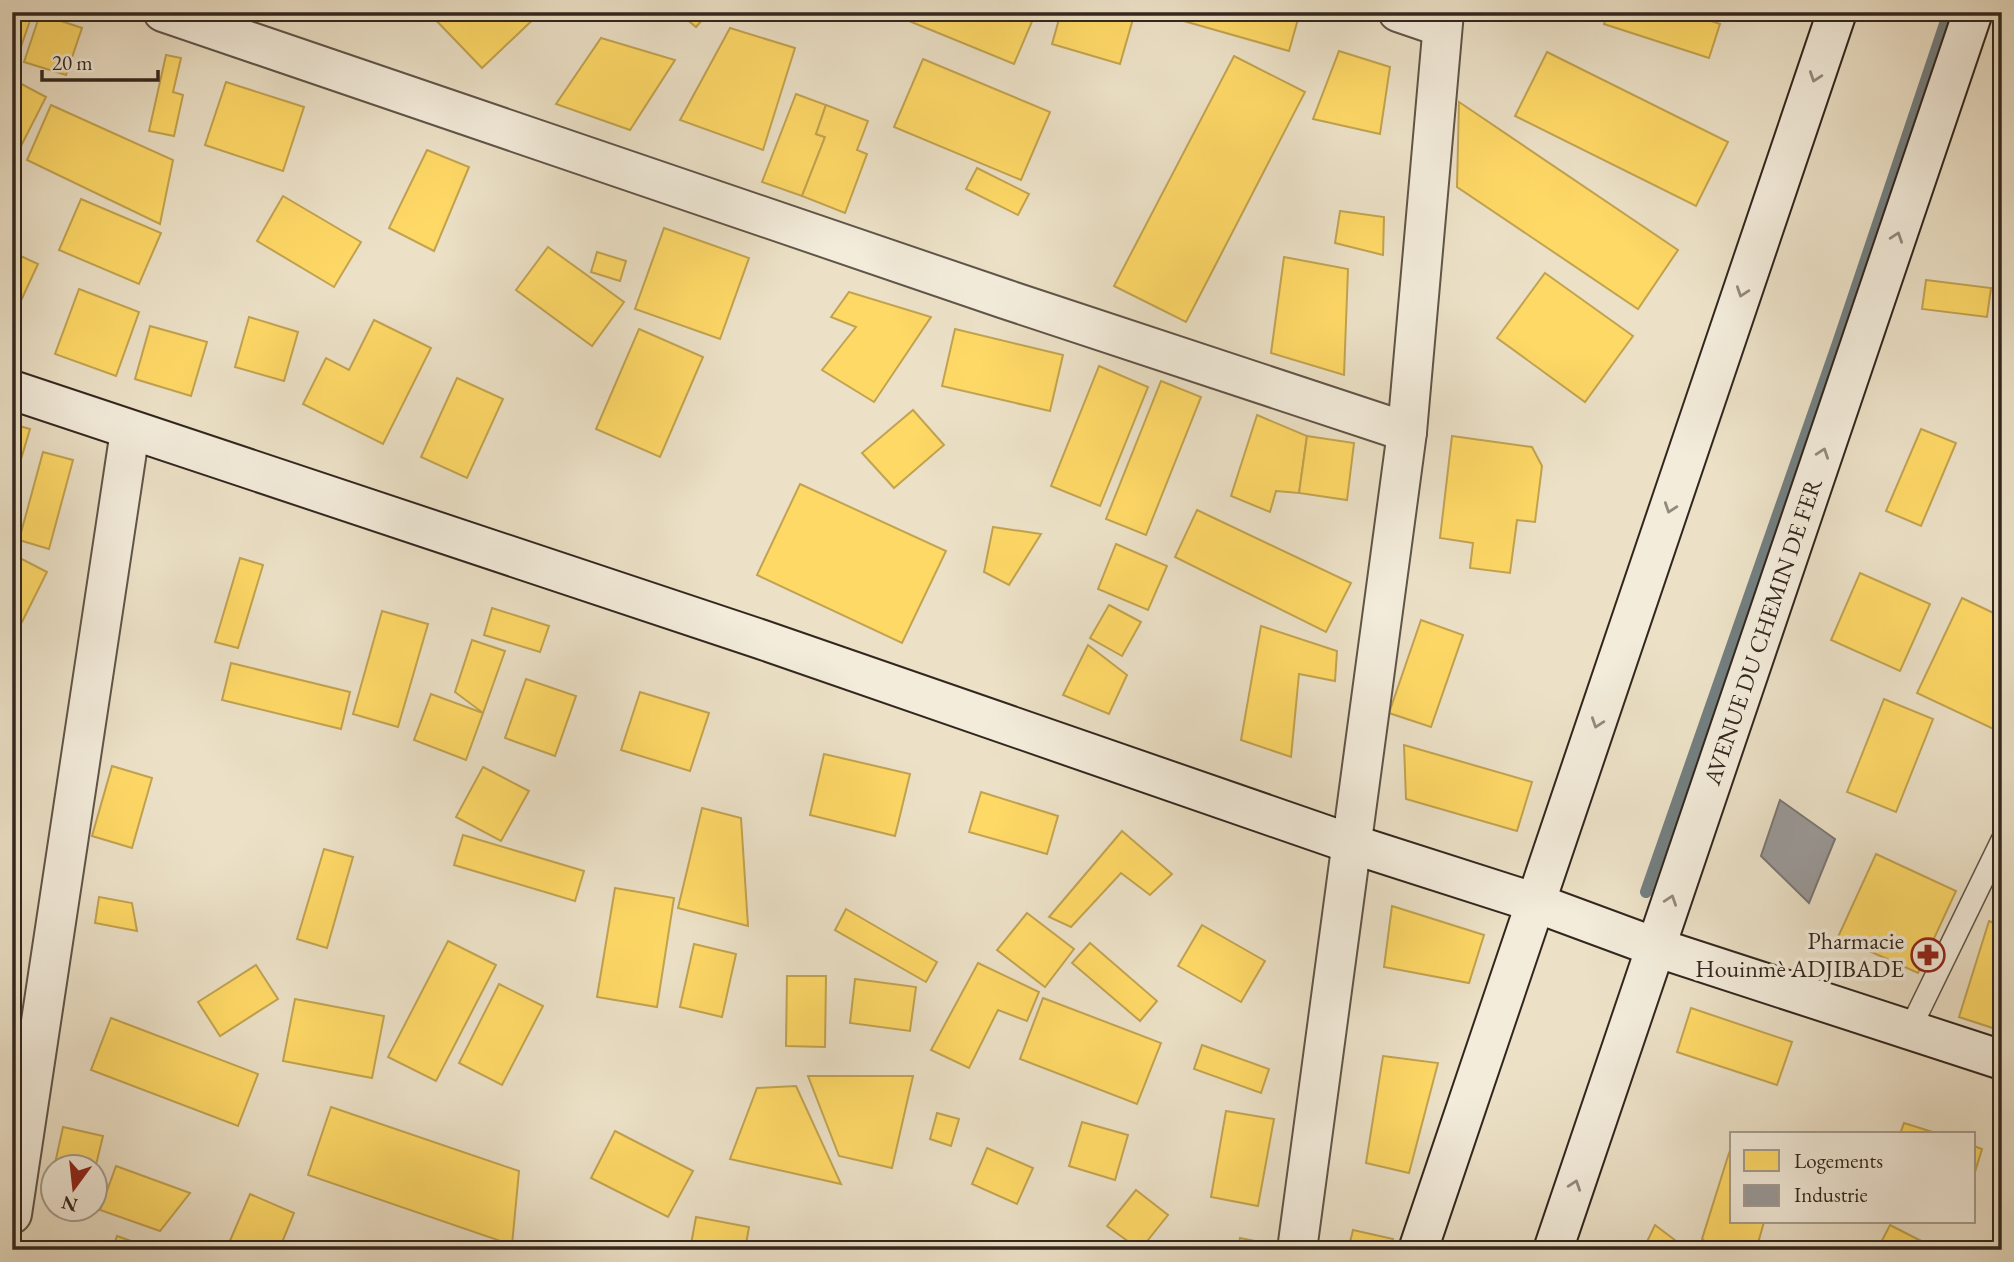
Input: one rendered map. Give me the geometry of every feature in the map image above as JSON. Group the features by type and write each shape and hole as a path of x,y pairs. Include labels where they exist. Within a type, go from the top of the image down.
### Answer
{"main road":[{"path":"163,12 1005,299 1407,432"},
{"path":"1297,1250 1407,432 1443,19 1398,12"},
{"path":"1418,1250 1837,12"},
{"name":"AVENUE DU CHEMIN DE FER","path":"1553,1250 1973,12"},
{"path":"12,390 774,644 1352,844 1536,903 1655,947 2002,1060"},
{"path":"12,1214 130,431"}],"lane":[{"path":"1910,1029 2002,840"}],"building: Logements":[{"path":"12,12 33,12 16,61 12,59"},
{"path":"428,12 541,12 482,68"},
{"path":"678,12 709,12 696,27"},
{"path":"887,12 1036,12 1014,64"},
{"path":"1061,12 1135,12 1120,64 1052,44"},
{"path":"1152,12 1300,12 1289,51"},
{"path":"1608,12 1685,12 1720,24 1709,58 1604,24"},
{"path":"40,14 82,28 66,75 24,62"},
{"path":"730,28 795,48 763,150 680,120"},
{"path":"601,38 675,60 630,130 556,104"},
{"path":"1339,51 1390,67 1380,134 1313,119"},
{"path":"1547,52 1728,142 1696,206 1515,116"},
{"path":"166,55 181,58 173,92 183,95 174,136 149,131"},
{"path":"1234,56 1305,92 1186,322 1114,286"},
{"path":"923,59 1050,112 1021,180 894,127"},
{"path":"12,79 46,97 20,148 12,144"},
{"path":"226,82 304,107 283,171 205,145"},
{"path":"796,94 826,105 816,134 825,137 802,196 762,182"},
{"path":"1459,102 1678,250 1638,309 1457,187"},
{"path":"51,105 173,160 160,224 27,160"},
{"path":"826,105 868,121 857,150 867,154 845,213 802,196 825,137 816,134"},
{"path":"427,150 469,167 434,251 389,228"},
{"path":"977,168 1029,194 1018,215 966,189"},
{"path":"283,196 361,242 334,287 257,241"},
{"path":"81,199 161,233 139,284 59,250"},
{"path":"1340,211 1384,217 1383,255 1335,243"},
{"path":"664,228 749,258 720,339 635,309"},
{"path":"548,247 624,302 592,346 516,290"},
{"path":"12,252 38,264 12,320"},
{"path":"597,252 626,261 620,281 591,272"},
{"path":"1284,257 1348,269 1344,375 1271,353"},
{"path":"1545,273 1633,336 1585,402 1497,338"},
{"path":"1926,280 1991,288 1987,317 1922,309"},
{"path":"79,289 139,312 116,376 55,354"},
{"path":"849,292 931,317 874,402 822,370 856,327 831,317"},
{"path":"249,317 298,332 284,381 235,367"},
{"path":"374,320 431,348 383,444 303,404 326,358 349,370"},
{"path":"150,326 207,342 191,396 135,379"},
{"path":"639,329 703,357 660,457 596,429"},
{"path":"955,329 1063,355 1050,411 942,386"},
{"path":"1099,366 1148,387 1100,506 1051,486"},
{"path":"457,378 503,399 467,478 421,457"},
{"path":"1161,381 1201,397 1146,535 1106,519"},
{"path":"913,410 944,445 894,488 862,453"},
{"path":"1257,415 1307,436 1299,493 1276,491 1270,512 1231,496"},
{"path":"12,424 30,429 16,476 12,475"},
{"path":"1921,429 1956,443 1921,526 1886,511"},
{"path":"1307,436 1354,443 1347,500 1299,493"},
{"path":"1452,436 1532,447 1542,466 1535,522 1517,520 1510,573 1470,568 1473,543 1440,538"},
{"path":"43,452 73,460 49,549 19,540"},
{"path":"800,484 946,551 902,643 757,575"},
{"path":"1197,510 1351,583 1326,632 1175,557"},
{"path":"993,527 1041,534 1009,585 984,572"},
{"path":"1116,544 1167,566 1148,610 1098,589"},
{"path":"12,554 47,572 22,622 12,617"},
{"path":"240,558 263,565 238,648 215,642"},
{"path":"1860,573 1930,604 1900,671 1831,640"},
{"path":"1962,598 2002,617 2002,733 1917,693"},
{"path":"1109,605 1141,622 1122,656 1090,638"},
{"path":"492,608 549,626 540,652 484,635"},
{"path":"382,611 428,624 398,727 353,714"},
{"path":"1421,620 1463,635 1431,727 1389,713"},
{"path":"1261,626 1337,651 1335,681 1299,674 1291,757 1241,740"},
{"path":"472,640 505,651 483,713 455,692"},
{"path":"1088,645 1127,675 1109,714 1063,695"},
{"path":"231,663 350,692 341,729 222,700"},
{"path":"526,679 576,696 555,756 505,738"},
{"path":"640,692 709,713 690,771 621,750"},
{"path":"431,694 483,713 466,760 414,740"},
{"path":"1884,699 1933,719 1896,812 1847,792"},
{"path":"1404,745 1532,782 1517,831 1406,799"},
{"path":"824,754 910,774 895,836 810,815"},
{"path":"112,766 152,778 132,848 92,836"},
{"path":"483,767 529,791 501,841 456,817"},
{"path":"981,792 1058,816 1047,854 969,832"},
{"path":"702,808 741,818 748,926 678,908"},
{"path":"12,816 21,818 12,860"},
{"path":"1122,831 1172,874 1150,895 1121,873 1071,927 1049,917"},
{"path":"463,835 584,871 575,901 454,865"},
{"path":"324,849 353,857 327,948 297,939"},
{"path":"1876,854 1956,891 1918,973 1838,937"},
{"path":"615,888 674,898 657,1007 597,997"},
{"path":"99,897 132,903 137,931 95,923"},
{"path":"1392,906 1484,935 1469,983 1384,967"},
{"path":"846,909 937,962 926,982 835,930"},
{"path":"1027,913 1074,949 1045,987 997,950"},
{"path":"1989,921 2002,926 2002,1031 1959,1017"},
{"path":"1202,925 1265,961 1241,1002 1178,966"},
{"path":"448,941 496,965 436,1081 388,1057"},
{"path":"1090,943 1157,1001 1140,1021 1072,963"},
{"path":"694,944 736,954 722,1017 680,1007"},
{"path":"978,963 1039,992 1027,1021 998,1010 969,1068 931,1050"},
{"path":"256,965 278,999 220,1036 198,1002"},
{"path":"787,976 826,976 825,1047 786,1046"},
{"path":"855,979 916,987 910,1031 850,1023"},
{"path":"499,984 543,1006 502,1085 459,1063"},
{"path":"1043,998 1161,1043 1137,1104 1020,1059"},
{"path":"295,999 384,1016 372,1078 283,1061"},
{"path":"1691,1008 1792,1042 1777,1085 1677,1052"},
{"path":"111,1018 258,1074 238,1126 91,1070"},
{"path":"1202,1045 1269,1069 1261,1093 1194,1069"},
{"path":"1383,1056 1438,1063 1409,1173 1366,1163"},
{"path":"808,1076 913,1076 892,1168 839,1156"},
{"path":"796,1086 841,1184 730,1159 757,1088"},
{"path":"331,1107 519,1171 512,1245 308,1175"},
{"path":"1226,1111 1274,1119 1258,1206 1211,1197"},
{"path":"937,1113 959,1119 951,1146 930,1139"},
{"path":"1082,1122 1128,1135 1115,1180 1069,1166"},
{"path":"1904,1123 1933,1132 1901,1132"},
{"path":"63,1127 103,1136 99,1154 57,1154"},
{"path":"615,1131 693,1171 668,1217 591,1178"},
{"path":"1976,1147 1982,1149 1976,1168"},
{"path":"987,1148 1033,1168 1017,1204 972,1184"},
{"path":"1729,1153 1730,1224 1763,1224 1756,1250 1716,1250 1702,1239"},
{"path":"116,1166 190,1193 160,1231 108,1213 108,1188"},
{"path":"1136,1190 1168,1215 1140,1250 1107,1226"},
{"path":"250,1194 294,1213 279,1250 226,1250"},
{"path":"696,1217 749,1227 745,1250 690,1250"},
{"path":"1655,1225 1688,1250 1643,1250"},
{"path":"1890,1225 1931,1246 1929,1250 1877,1250"},
{"path":"1353,1230 1393,1239 1390,1250 1348,1250"},
{"path":"117,1236 156,1250 112,1250"},
{"path":"1240,1238 1274,1245 1273,1250 1238,1250"}],"building: Industrie":[{"path":"1780,800 1835,839 1809,903 1761,856"}],"waterway":[{"path":"1646,892 1838,343 1949,12"}],"place":[{"name":"Pharmacie Houinmè ADJIBADE","path":"1928,955"}]}
